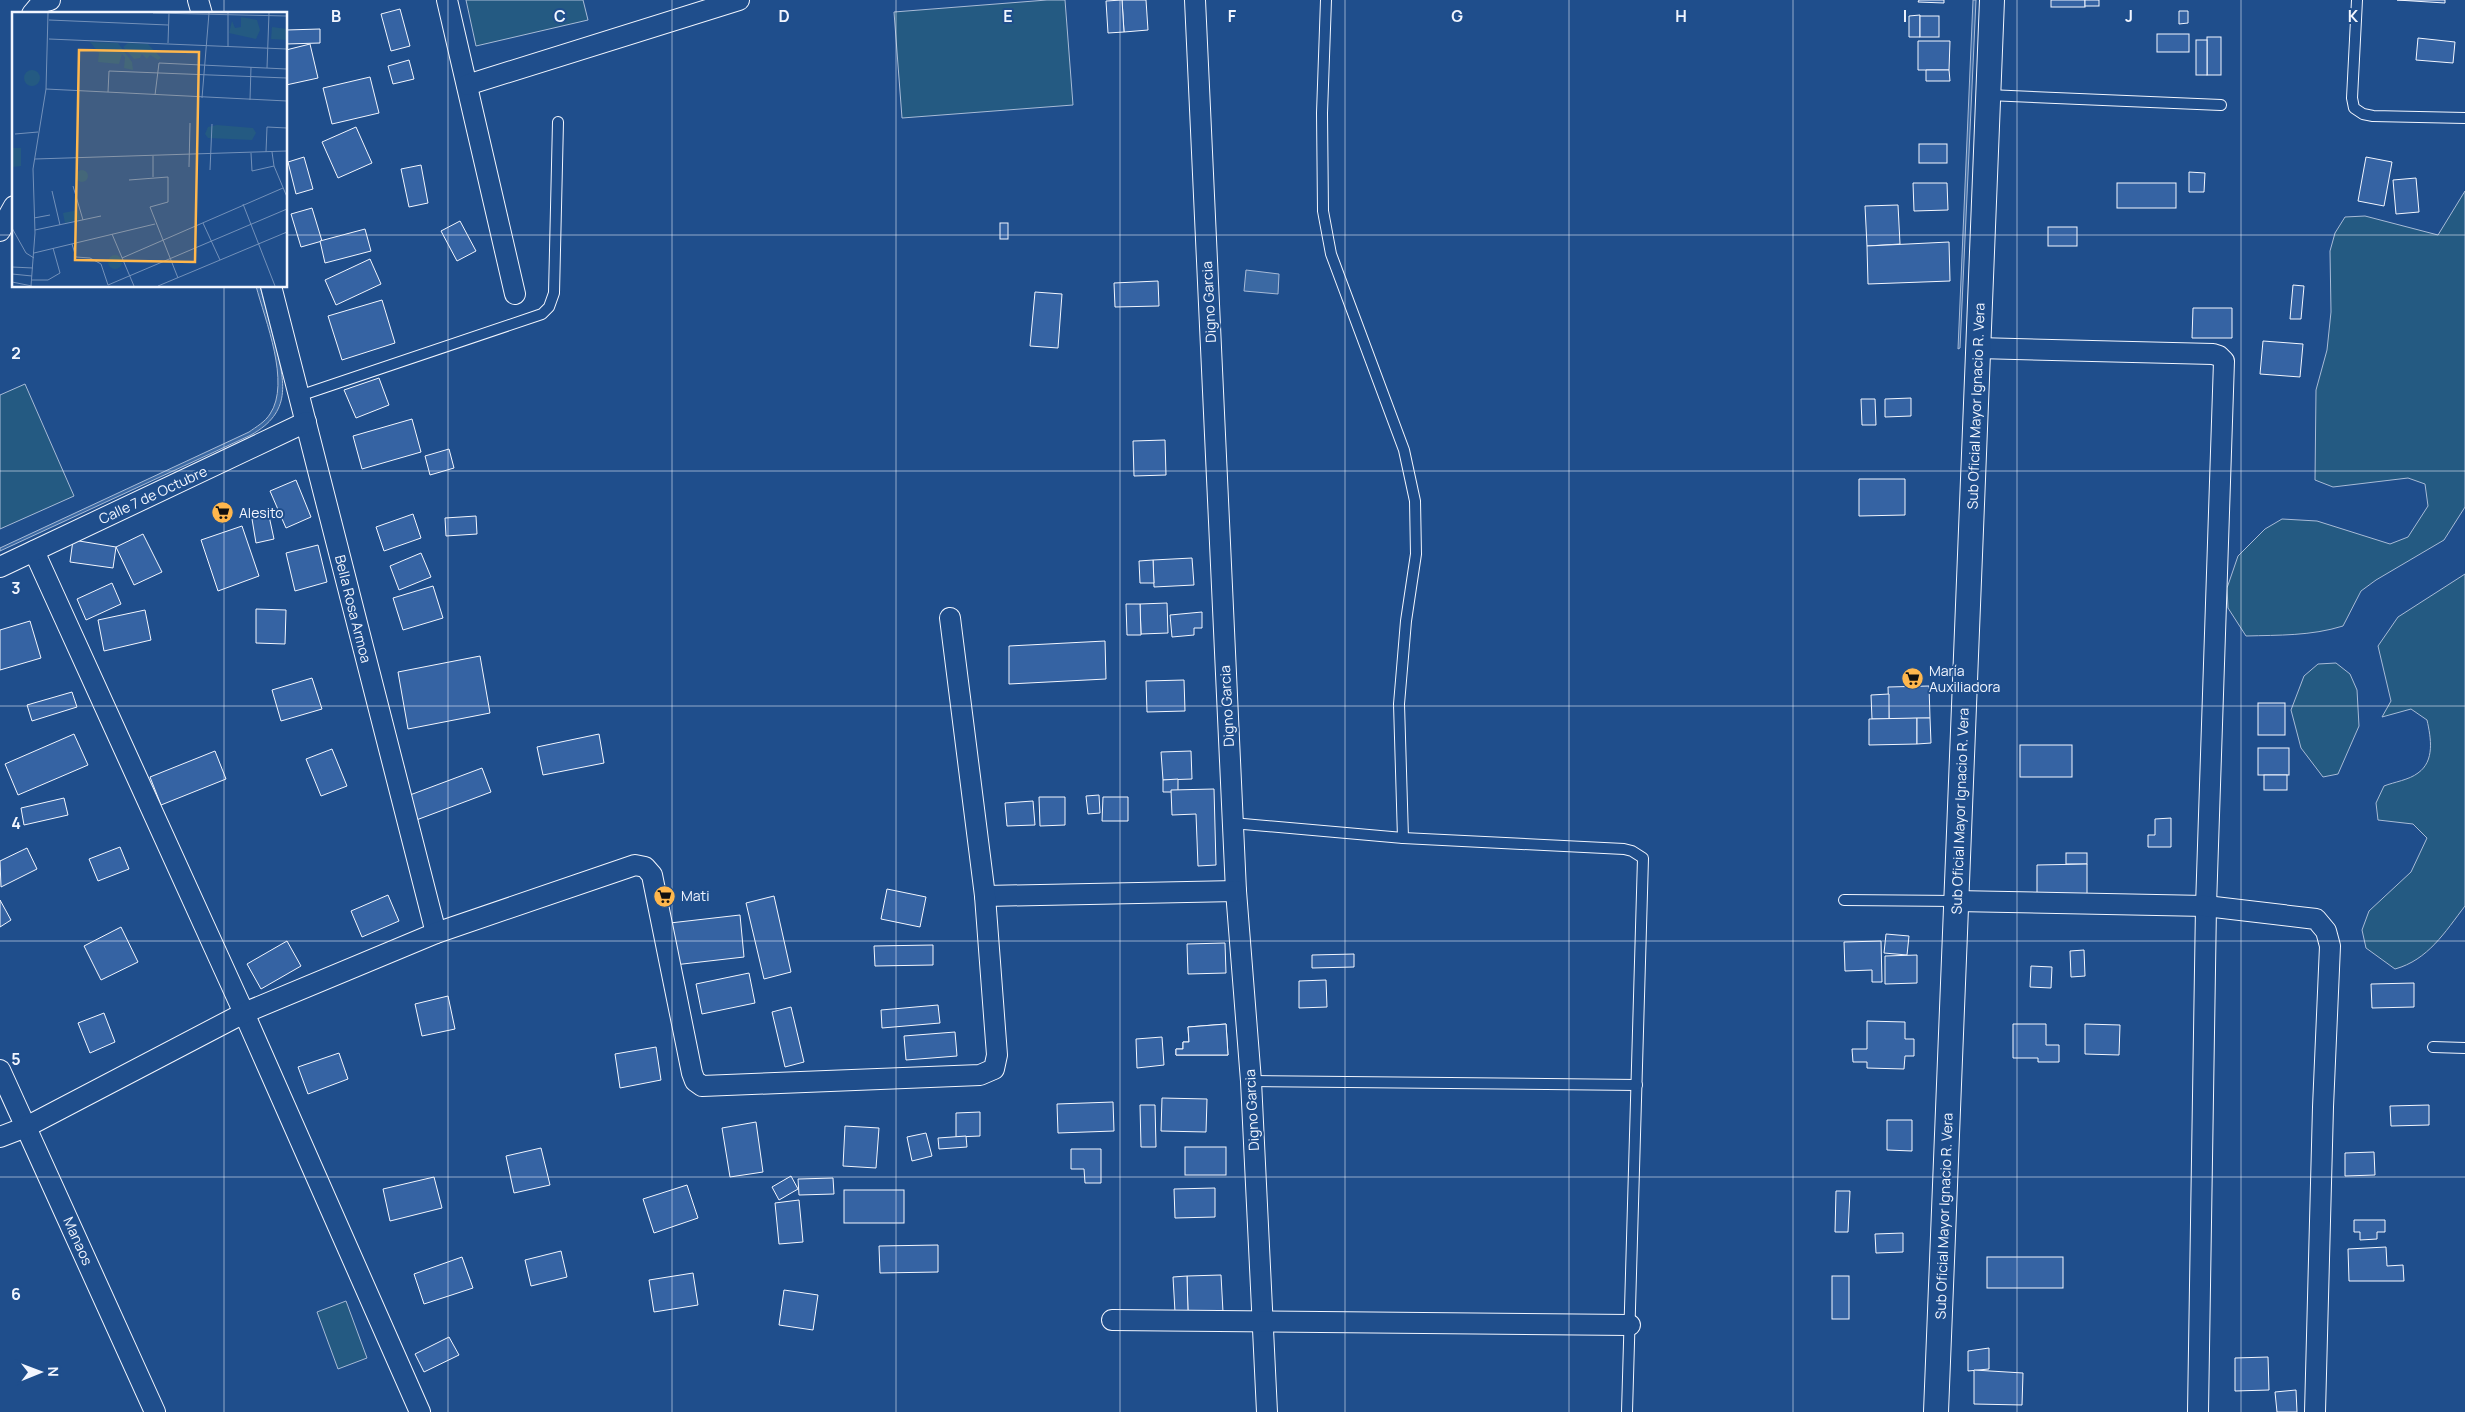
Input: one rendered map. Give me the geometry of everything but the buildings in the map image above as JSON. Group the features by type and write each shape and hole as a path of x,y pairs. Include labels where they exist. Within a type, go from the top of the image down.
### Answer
{"street":[{"path":"34,12 42,2 50,0"},
{"path":"447,0 515,294"},
{"path":"467,85 739,0"},
{"name":"Digno Garcia","path":"1195,0 1232,823 1251,1081 1268,1412"},
{"name":"Sub Oficial Mayor Ignacio R. Vera","path":"1936,1412 1992,0"},
{"path":"0,231 12,210"},
{"name":"Bella Rosa Armoa","path":"272,288 436,933"},
{"path":"1978,348 2213,354 2219,356 2224,361 2206,906 2198,1412"},
{"name":"Calle 7 de Octubre","path":"0,567 306,422"},
{"path":"34,551 244,1013 420,1412"},
{"path":"0,1137 26,1127 244,1013 436,933 635,864 645,867 652,875 692,1073 695,1081 702,1086 980,1075 994,1069 997,1055 985,896 950,618"},
{"path":"985,896 1236,891"},
{"path":"1956,901 2206,906 2316,919 2326,931 2330,946 2323,1107 2315,1412"},
{"name":"Manaos","path":"0,1070 156,1412"},
{"path":"1112,1320 1630,1325"}],"lane":[{"path":"1326,0 1322,113 1323,211 1331,254 1404,450 1415,501 1416,554 1406,621 1399,704 1402,838"},
{"path":"2357,0 2352,98 2354,108 2363,114 2373,116 2465,118"},
{"path":"1988,95 2221,105"},
{"path":"299,396 542,314 549,308 554,293 558,122"},
{"path":"1232,823 1402,838 1624,849 1638,854 1642,858 1644,866 1627,1412"},
{"path":"1844,900 1956,901"},
{"path":"2433,1047 2465,1048"},
{"path":"1251,1081 1637,1085"}],"shaded area":[{"path":"466,0 583,0 588,20 476,46"},
{"path":"1065,0 1073,105 902,118 894,12"},
{"path":"1973,0 1976,0 1960,348 1958,349"},
{"path":"2465,191 2465,507 2444,540 2376,580 2361,591 2343,626 2307,633 2246,636 2228,608 2227,588 2238,556 2265,529 2282,519 2317,521 2390,544 2408,537 2428,506 2425,484 2408,478 2333,487 2315,480 2316,390 2327,350 2331,312 2330,251 2335,233 2345,217 2365,216 2438,235"},
{"path":"1246,270 1279,274 1278,294 1244,291"},
{"path":"257,288 261,288 275,343 283,384 279,406 273,417 264,426 251,435 0,551 0,548 249,432 260,424 270,414 276,401 278,386 277,369 270,333"},
{"path":"25,384 74,496 0,529 0,395"},
{"path":"2465,574 2465,906 2435,944 2417,959 2395,969 2366,948 2362,930 2369,911 2411,872 2427,838 2413,824 2378,820 2376,803 2384,786 2410,777 2423,768 2429,756 2430,734 2427,720 2411,709 2382,717 2391,701 2378,646 2398,617"},
{"path":"2336,663 2350,674 2357,690 2359,726 2338,774 2323,777 2301,748 2291,710 2304,676 2318,664"},
{"path":"346,1301 367,1358 338,1369 317,1312"}],"place":[{"name":"Alesito","path":"223,513"},
{"name":"María Auxiliadora","path":"1913,679"},
{"name":"Mati","path":"665,896"}]}
